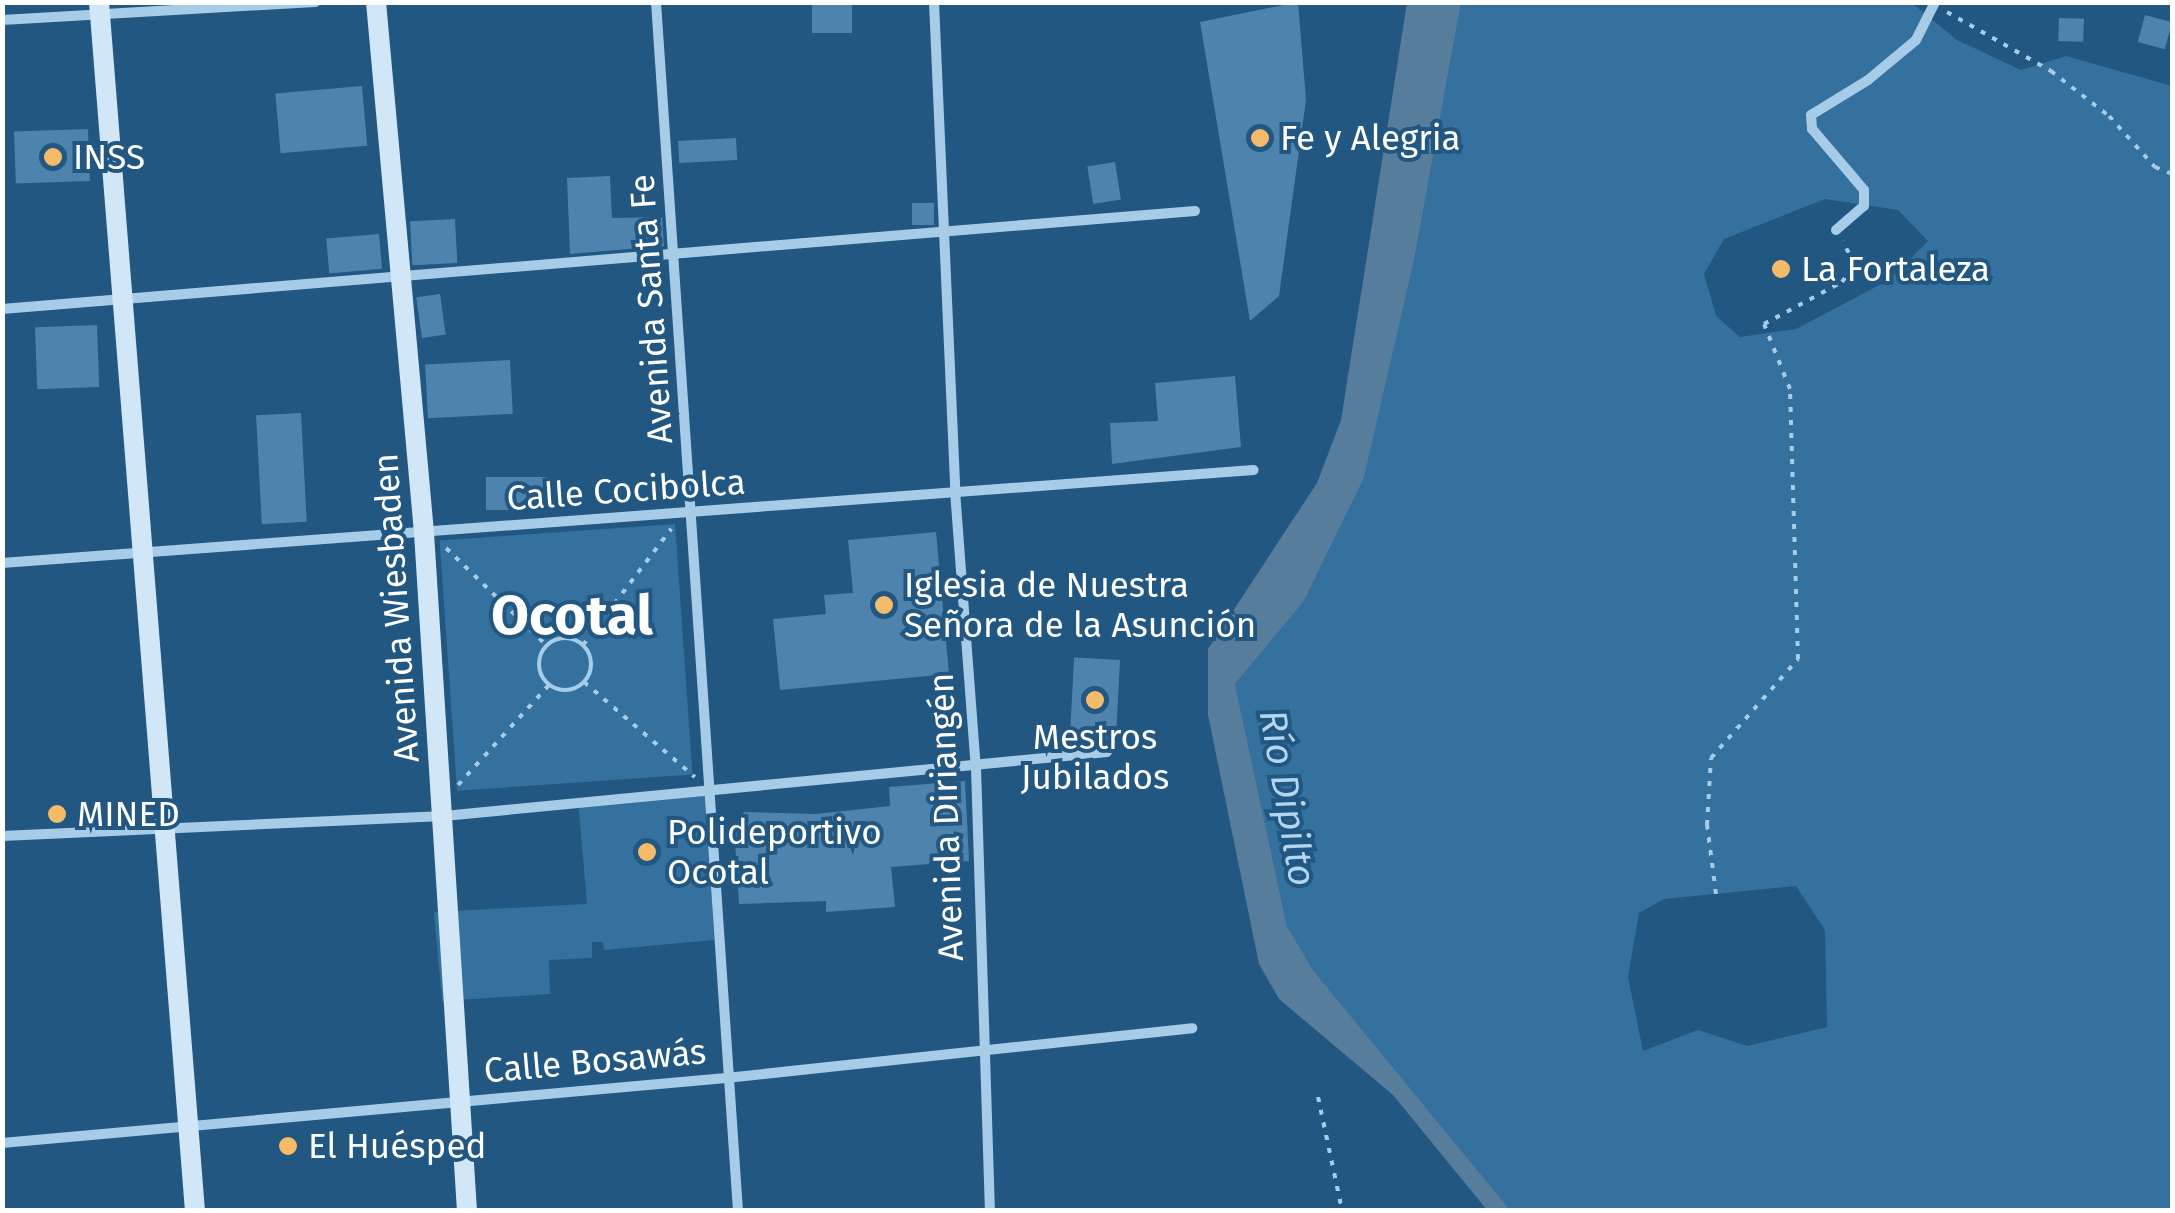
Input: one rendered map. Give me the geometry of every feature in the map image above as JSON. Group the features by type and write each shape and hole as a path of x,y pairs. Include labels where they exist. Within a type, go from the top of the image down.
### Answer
{"street":[{"path":"2,20 99,9 315,2"},
{"name":"Avenida Wiesbaden","path":"376,2 424,533 467,1210"},
{"name":"Avenida Santa Fe","path":"656,2 696,513 706,788 738,1210"},
{"name":"Avenida Diriangén","path":"934,2 955,492 976,768 981,1047 990,1210"},
{"path":"1836,230 1866,199 1812,129 1811,114 1868,80 1916,40 1935,4"},
{"path":"99,9 195,1210"},
{"path":"2,309 403,281 673,251 1195,211"},
{"name":"Calle Cocibolca","path":"2,564 1254,470"},
{"path":"2,836 444,816 706,788 976,768 1107,752"},
{"name":"Calle Bosawás","path":"2,1142 726,1078 981,1047 1192,1028"}],"path":[{"path":"1935,4 2051,71 2109,116 2154,167 2172,174"},
{"path":"1716,894 1707,824 1711,758 1798,659 1790,389 1764,324 1842,282 1855,264 1836,230"},
{"path":"583,645 675,524 696,513"},
{"path":"424,533 547,646"},
{"path":"559,638 583,645 591,670 584,682 571,690 549,685 539,667 547,646 559,638"},
{"path":"584,682 706,788"},
{"path":"444,816 453,792 549,685"},
{"path":"1318,1097 1342,1210"}],"shaded area":[{"path":"1407,3 1461,3 1414,261 1364,478 1304,601 1235,684 1287,926 1313,970 1510,1210 1487,1210 1393,1095 1279,999 1259,964 1208,715 1208,649 1317,483 1341,420"},
{"path":"1461,3 1912,3 1957,40 2021,70 2066,56 2172,86 2172,1210 1510,1210 1313,970 1287,926 1235,684 1304,601 1364,478 1414,261","holes":["1825,199 1898,210 1928,241 1889,280 1796,329 1740,337 1716,316 1704,274 1724,239","1796,886 1825,930 1827,1027 1747,1046 1698,1030 1643,1051 1628,977 1639,913 1664,899"]},
{"path":"675,524 693,774 457,791 440,540"},
{"path":"706,789 714,940 604,950 603,942 592,942 592,958 549,960 550,994 442,1001 434,912 587,904 578,800"}],"building":[{"path":"812,2 852,2 852,33 812,33"},
{"name":"Fe y Alegria","path":"1298,2 1306,100 1279,296 1250,321 1200,22"},
{"path":"2145,15 2172,22 2165,49 2138,42"},
{"path":"2059,18 2084,19 2083,42 2058,41"},
{"path":"362,86 367,146 281,153 275,94"},
{"name":"INSS","path":"88,129 90,181 16,184 14,132"},
{"path":"736,138 737,160 679,163 678,141"},
{"path":"1115,162 1121,200 1093,204 1087,166"},
{"path":"610,176 612,218 662,217 664,246 570,254 567,178"},
{"path":"912,203 934,203 934,225 912,225"},
{"path":"455,219 457,263 412,265 410,221"},
{"path":"379,234 382,269 329,273 326,239"},
{"path":"440,294 446,335 422,338 416,297"},
{"path":"97,325 99,387 37,389 35,327"},
{"path":"510,360 513,414 428,418 425,364"},
{"path":"1235,376 1241,447 1112,464 1110,423 1158,421 1155,383"},
{"path":"301,413 307,522 262,524 256,415"},
{"path":"486,477 555,477 555,510 486,510"},
{"name":"Iglesia de Nuestra Señora de la Asunción","path":"936,532 949,674 780,690 773,619 826,614 824,595 853,593 848,540"},
{"name":"Mestros Jubilados","path":"1074,658 1120,660 1116,740 1070,737"},
{"path":"965,781 969,861 891,867 895,907 826,912 826,901 739,904 734,827 744,812 816,814 890,806 889,787"}],"place":[{"name":"Fe y Alegria","path":"1260,138"},
{"name":"INSS","path":"53,157"},
{"name":"La Fortaleza","path":"1781,269"},
{"name":"Iglesia de Nuestra Señora de la Asunción","path":"884,605"},
{"name":"Mestros Jubilados","path":"1095,700"},
{"name":"MINED","path":"57,814"},
{"name":"Polideportivo Ocotal","path":"647,852"},
{"name":"El Huésped","path":"288,1146"}],"district":[{"name":"Ocotal","path":"572,617"}],"water label":[{"name":"Río Dipilto","path":"1287,798"}]}
